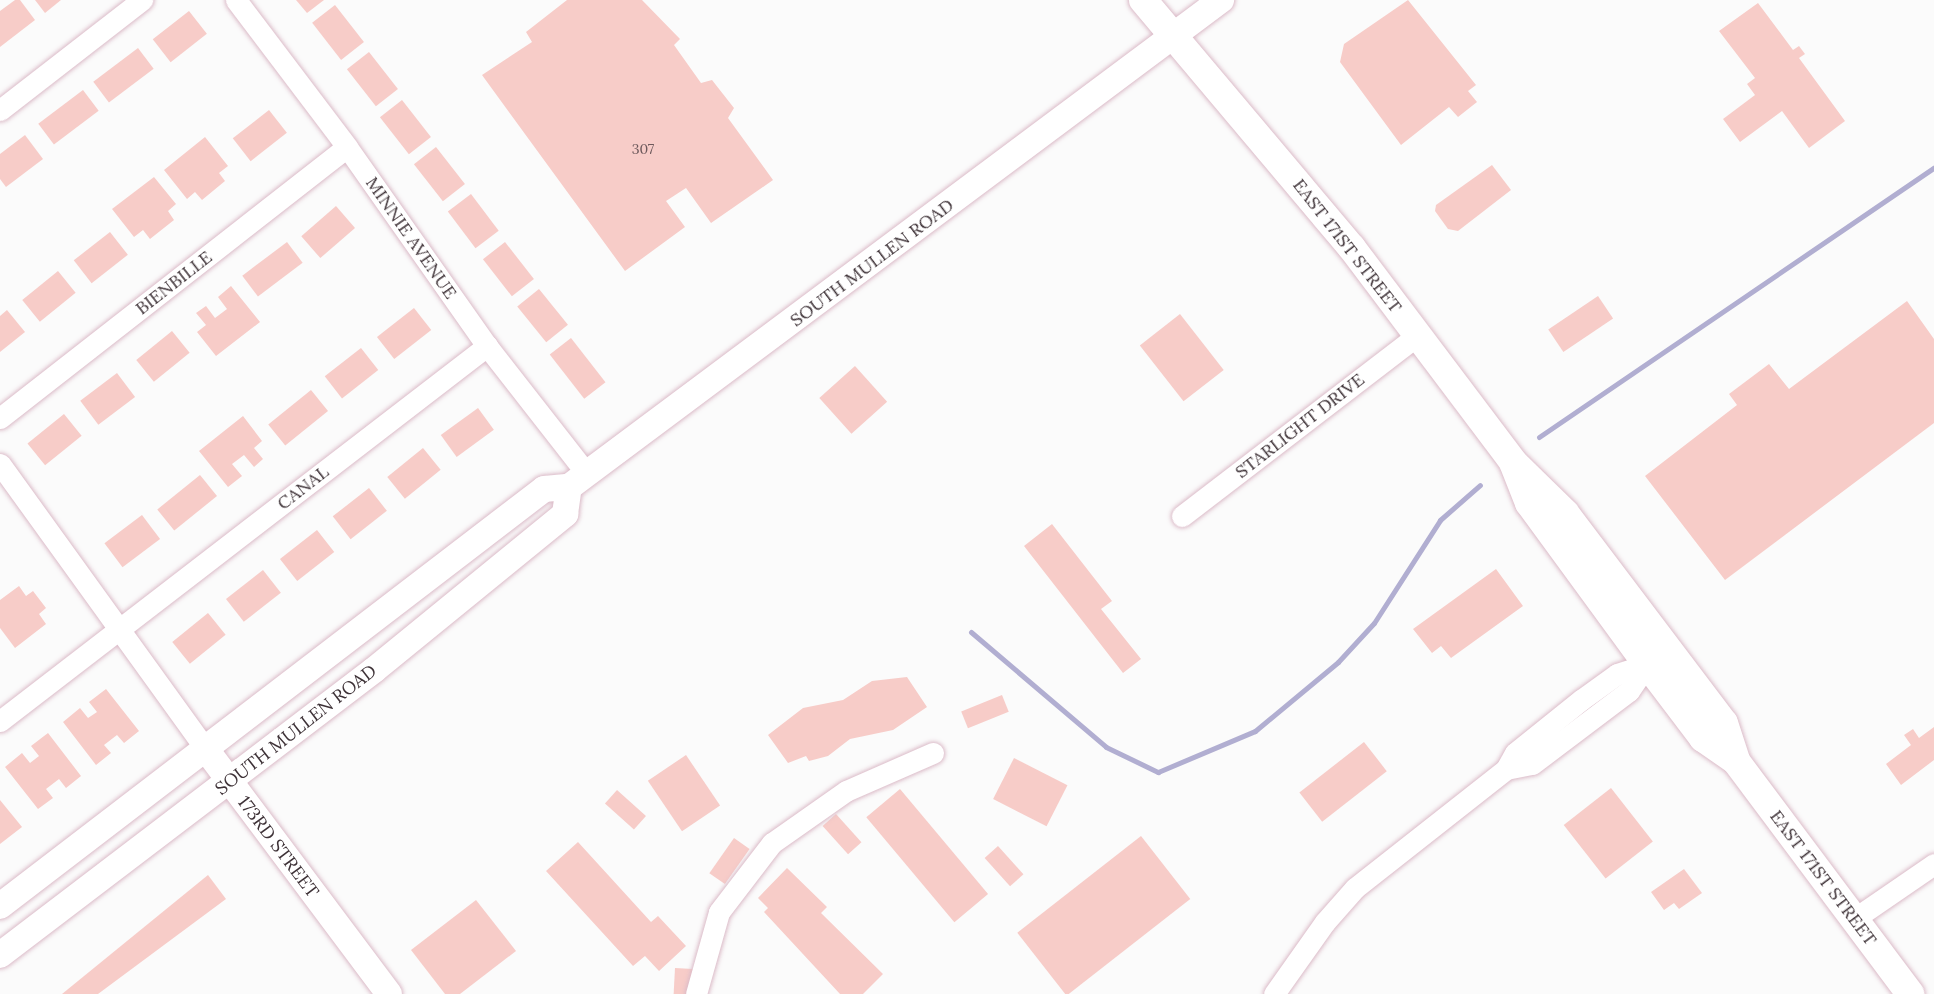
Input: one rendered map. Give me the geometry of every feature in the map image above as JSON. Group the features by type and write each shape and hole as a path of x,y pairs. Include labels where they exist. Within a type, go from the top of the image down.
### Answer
{"main road":[{"name":"EAST 171ST STREET","path":"1143,0 1352,248 1514,462 1549,492 1658,656"},
{"name":"EAST 171ST STREET","path":"1514,462 1528,503 1550,531 1578,555 1639,635 1724,723 1736,761 1910,994"}],"street":[{"path":"0,110 142,0"},
{"name":"MINNIE AVENUE","path":"236,0 347,147 578,480"},
{"name":"SOUTH MULLEN ROAD","path":"0,906 544,489 578,480 1221,0"},
{"name":"BIENBILLE","path":"0,418 347,147"},
{"name":"STARLIGHT DRIVE","path":"1182,516 1417,336"},
{"name":"CANAL","path":"119,630 487,346"},
{"name":"173RD STREET","path":"0,464 229,782 389,994"},
{"name":"SOUTH MULLEN ROAD","path":"0,956 229,782 565,514 578,480"},
{"path":"0,721 119,630"},
{"path":"1274,994 1297,957 1355,888 1506,769 1532,764 1629,691 1658,656"},
{"path":"696,994 719,912 772,842 846,791 933,753"},
{"path":"1854,919 1934,864"}],"building":[{"path":"15,0 20,0 35,20 0,47 0,11"},
{"path":"35,0 61,0 45,13"},
{"path":"296,0 324,0 307,13"},
{"path":"567,0 642,0 680,39 674,45 701,83 712,80 734,108 728,118 773,180 711,223 686,188 666,201 685,227 625,271 482,75 532,42 526,32"},
{"path":"1408,0 1476,85 1468,91 1477,102 1458,117 1449,107 1401,145 1340,62 1344,44"},
{"path":"1758,3 1793,50 1799,46 1805,54 1799,58 1845,121 1809,148 1782,111 1740,142 1723,119 1755,95 1747,84 1755,78 1719,31"},
{"path":"335,5 364,42 341,60 312,23"},
{"path":"189,11 207,34 171,62 153,39"},
{"path":"138,48 154,69 109,102 93,82"},
{"path":"369,52 398,89 376,106 347,69"},
{"path":"83,90 99,111 54,144 38,124"},
{"path":"402,100 431,137 409,154 380,117"},
{"path":"269,110 287,133 251,161 233,138"},
{"path":"25,135 43,159 6,187 0,179 0,154"},
{"path":"205,137 228,166 219,173 225,181 202,200 195,192 187,199 164,170"},
{"path":"436,147 465,184 443,201 414,164"},
{"path":"1492,165 1511,190 1458,231 1448,229 1435,211 1436,205"},
{"path":"154,177 176,204 168,211 174,220 150,239 143,230 134,237 112,209"},
{"path":"471,194 499,231 476,248 448,211"},
{"path":"336,206 355,228 320,258 301,236"},
{"path":"110,232 128,255 92,283 74,260"},
{"path":"287,242 303,263 258,296 242,276"},
{"path":"505,242 534,279 512,296 483,259"},
{"path":"58,271 76,293 40,322 22,300"},
{"path":"231,286 260,322 216,356 197,332 206,325 196,313 206,306 215,318 227,309 218,297"},
{"path":"539,289 568,325 546,342 517,307"},
{"path":"1598,296 1613,318 1563,352 1548,330"},
{"path":"1907,301 1934,339 1934,423 1725,580 1645,476 1737,405 1729,394 1769,364 1789,389"},
{"path":"414,308 431,330 394,359 377,337"},
{"path":"7,310 25,332 0,352 0,316"},
{"path":"1180,314 1224,370 1184,401 1140,345"},
{"path":"172,331 190,353 154,382 136,360"},
{"path":"571,338 605,382 584,399 550,355"},
{"path":"361,348 378,370 342,398 325,376"},
{"path":"855,366 887,402 851,434 819,398"},
{"path":"117,373 135,397 98,425 80,401"},
{"path":"311,390 328,411 285,446 268,425"},
{"path":"478,408 494,430 457,457 441,435"},
{"path":"64,414 82,436 45,465 27,444"},
{"path":"243,416 262,441 254,448 263,459 254,467 244,455 232,464 242,476 228,487 199,451"},
{"path":"423,448 441,470 405,499 387,477"},
{"path":"200,475 217,496 174,531 157,510"},
{"path":"369,488 387,511 351,539 333,516"},
{"path":"142,515 160,539 123,567 104,543"},
{"path":"1052,524 1112,601 1101,609 1141,659 1123,673 1024,546"},
{"path":"317,530 334,552 297,581 280,559"},
{"path":"1496,569 1523,606 1451,658 1441,646 1432,653 1413,629"},
{"path":"263,570 281,593 244,622 226,599"},
{"path":"19,586 26,596 33,591 46,608 39,614 46,624 15,648 0,628 0,600"},
{"path":"208,613 226,635 190,664 172,642"},
{"path":"907,677 927,707 893,730 850,739 828,756 809,761 806,756 788,763 768,735 803,708 843,700 872,681"},
{"path":"106,689 139,731 124,743 117,735 104,745 111,753 96,765 63,722 80,708 88,718 97,712 89,702"},
{"path":"1002,695 1009,712 968,728 961,711"},
{"path":"1934,727 1934,760 1901,785 1886,764 1911,745 1904,735 1913,729 1919,738"},
{"path":"48,733 81,776 66,788 59,779 46,789 53,798 38,809 5,767 22,753 30,763 39,756 31,746"},
{"path":"1364,742 1387,771 1322,822 1299,792"},
{"path":"686,755 720,806 682,831 648,781"},
{"path":"1014,758 1067,785 1047,826 993,799"},
{"path":"1611,788 1653,842 1606,879 1564,825"},
{"path":"900,789 988,894 954,922 866,817"},
{"path":"617,790 646,816 634,829 605,803"},
{"path":"0,800 22,827 0,844"},
{"path":"836,814 861,842 848,854 823,826"},
{"path":"1141,836 1190,899 1069,994 1065,994 1017,933"},
{"path":"734,838 750,849 725,884 709,873"},
{"path":"578,842 651,922 658,916 686,946 659,971 645,956 633,966 546,871"},
{"path":"998,846 1023,874 1010,886 985,858"},
{"path":"787,868 827,907 821,913 883,974 863,994 840,994 764,912 768,908 758,898"},
{"path":"1684,869 1702,893 1679,909 1674,903 1664,910 1651,892"},
{"path":"208,875 226,899 98,994 62,994"},
{"path":"476,900 516,951 460,994 445,994 411,950"},
{"path":"675,968 693,969 692,994 674,994"}],"waterway":[{"path":"1539,437 1934,168"},
{"path":"971,632 1106,747 1158,772 1255,731 1338,662 1374,623 1440,520 1480,485"}]}
